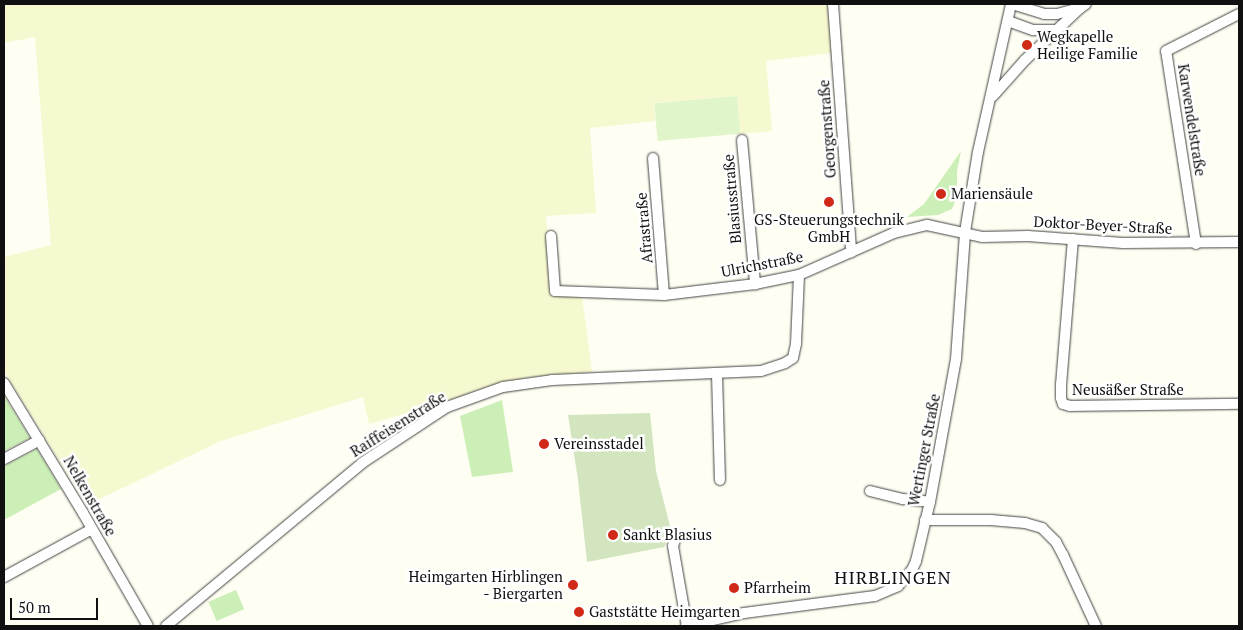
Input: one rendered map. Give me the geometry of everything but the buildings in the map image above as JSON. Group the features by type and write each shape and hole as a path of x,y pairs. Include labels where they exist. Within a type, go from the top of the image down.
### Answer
{"street":[{"name":"Georgenstraße","path":"833,4 851,252"},
{"path":"1012,4 1044,14 1057,14 1083,6"},
{"name":"Wertinger Straße","path":"686,626 744,613 886,593 898,586 912,570 916,561 930,502 958,341 965,232 978,152 992,98 1012,4"},
{"name":"Wertinger Straße","path":"992,98 1054,30 1083,6"},
{"name":"Karwendelstraße","path":"1196,244 1166,51 1239,14"},
{"path":"1008,21 1033,30 1054,30"},
{"name":"Blasiusstraße","path":"742,140 755,284"},
{"name":"Afrastraße","path":"653,158 664,295"},
{"name":"Ulrichstraße","path":"551,236 555,292 664,295 755,284 799,275 894,233 916,226 938,226 965,232"},
{"name":"Doktor-Beyer-Straße","path":"965,232 982,237 1073,239 1123,243 1196,244 1239,242"},
{"name":"Neusäßer Straße","path":"1073,239 1061,398 1063,404 1070,406 1239,404"},
{"name":"Raiffeisenstraße","path":"166,626 362,463 447,408 503,387 543,382 697,372 717,374 761,371 793,358 798,329 799,275"},
{"path":"717,374 720,480"},
{"name":"Nelkenstraße","path":"4,383 148,626"},
{"path":"4,459 39,440"},
{"path":"870,491 903,499 930,502"},
{"path":"926,520 991,520 1025,523 1042,528 1060,548 1096,626"},
{"path":"4,577 92,529"},
{"path":"676,537 673,546 686,626"}],"green space":[{"path":"4,4 828,4 832,53 766,61 772,131 740,134 737,96 654,103 655,121 590,128 596,213 546,216 553,293 582,296 592,372 526,378 486,387 445,402 369,424 363,397 221,441 87,505 4,371 4,257 51,245 35,37 4,43"},
{"path":"737,96 740,134 658,141 654,103"},
{"path":"961,151 957,171 957,197 952,209 938,215 907,217 924,204"},
{"path":"4,396 30,438 4,451"},
{"path":"502,400 513,472 472,477 460,416"},
{"path":"650,413 656,471 672,534 664,547 587,562 578,480 568,415"},
{"path":"37,449 61,489 4,520 4,466"},
{"path":"236,590 244,609 217,621 208,602"}],"place":[{"name":"Wegkapelle Heilige Familie","path":"1027,45"},
{"name":"Mariensäule","path":"941,194"},
{"name":"GS-Steuerungstechnik GmbH","path":"829,202"},
{"name":"Vereinsstadel","path":"544,444"},
{"name":"Sankt Blasius","path":"613,535"},
{"name":"Heimgarten Hirblingen - Biergarten","path":"573,585"},
{"name":"Pfarrheim","path":"734,588"},
{"name":"Gaststätte Heimgarten","path":"579,612"}],"district":[{"name":"HIRBLINGEN","path":"893,577"}]}
